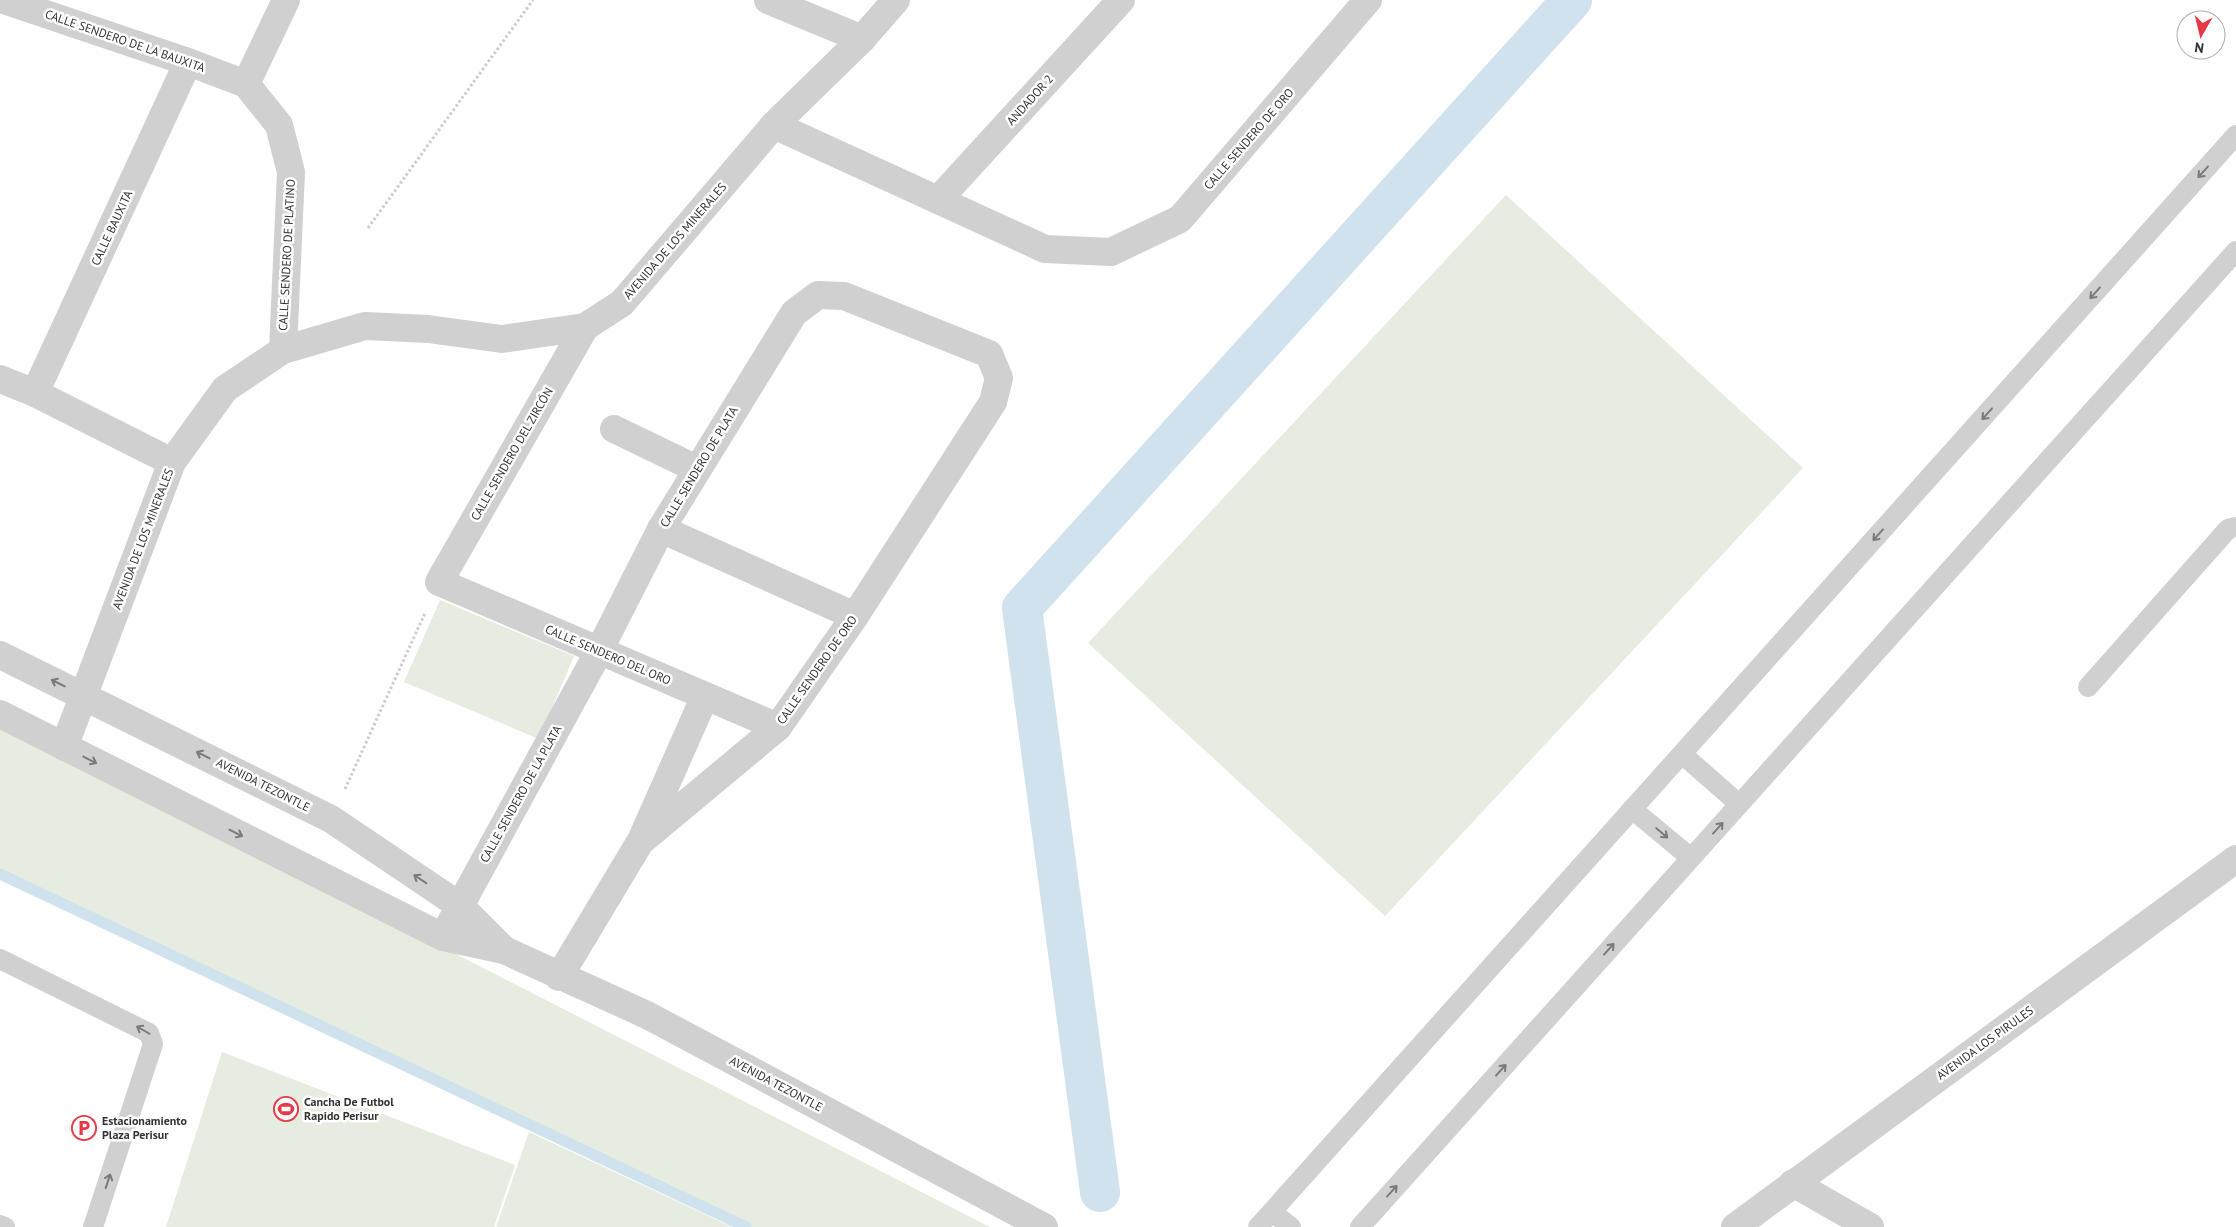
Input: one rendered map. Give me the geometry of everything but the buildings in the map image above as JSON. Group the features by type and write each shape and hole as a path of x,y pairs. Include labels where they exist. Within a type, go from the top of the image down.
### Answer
{"street":[{"name":"CALLE SENDERO DE LA BAUXITA","path":"4,0 188,62 246,84"},
{"path":"246,84 286,0"},
{"path":"768,0 862,39"},
{"name":"AVENIDA DE LOS MINERALES","path":"64,747 172,462 226,389 283,350 364,326 428,329 502,339 585,327 622,303 774,125 862,39 896,0"},
{"name":"ANDADOR 2","path":"938,200 1121,0"},
{"name":"CALLE SENDERO DE ORO","path":"938,200 1045,249 1111,252 1180,219 1368,0"},
{"name":"CALLE BAUXITA","path":"35,393 188,62"},
{"name":"CALLE SENDERO DE PLATINO","path":"246,84 279,125 292,172 283,350"},
{"path":"774,125 938,200"},
{"name":"CALLE SENDERO DE ORO","path":"559,977 640,842 778,727 855,616 993,402 999,378 989,354 844,296 818,295"},
{"name":"CALLE SENDERO DE PLATA","path":"599,651 661,529 697,469 794,313 818,295"},
{"name":"CALLE SENDERO DEL ZIRCÓN","path":"439,582 585,327"},
{"path":"0,379 35,393 172,462"},
{"path":"614,429 697,469"},
{"path":"661,529 855,616"},
{"name":"CALLE SENDERO DEL ORO","path":"439,582 778,727"},
{"name":"CALLE SENDERO DE LA PLATA","path":"443,937 599,651"},
{"name":"AVENIDA TEZONTLE","path":"0,656 331,819 460,906 504,950"},
{"path":"640,842 705,696"},
{"name":"AVENIDA TEZONTLE","path":"0,714 443,937 504,950 559,977 648,1015 1044,1227"},
{"name":"AVENIDA LOS PIRULES","path":"1735,1227 1792,1183 2236,859"},
{"path":"1792,1183 1870,1227"}],"lane":[{"path":"1258,1227 1632,809 2232,148"},
{"path":"1360,1227 2236,251"},
{"path":"2088,687 2228,529 2236,527"},
{"path":"1682,754 1739,804"},
{"path":"1632,809 1691,858"},
{"path":"0,959 149,1033 152,1038 152,1050 93,1227"},
{"path":"1272,1212 1291,1227"},
{"path":"0,1225 5,1227"}],"path":[{"path":"368,228 533,0"},
{"path":"331,819 439,582"}],"shaded area":[{"path":"1506,195 1803,468 1385,916 1088,643"},
{"path":"440,600 574,656 539,739 404,682"},
{"path":"0,721 990,1227 745,1227 0,875"},
{"name":"Cancha De Futbol Rapido Perisur","path":"222,1052 515,1165 494,1227 166,1227"},
{"path":"529,1132 732,1227 496,1227"}],"waterway":[{"path":"1100,1192 1022,608 1572,0"},
{"path":"0,874 746,1227"}],"place":[{"name":"Cancha De Futbol Rapido Perisur","path":"286,1109"},
{"name":"Estacionamiento Plaza Perisur","path":"84,1128"}]}
